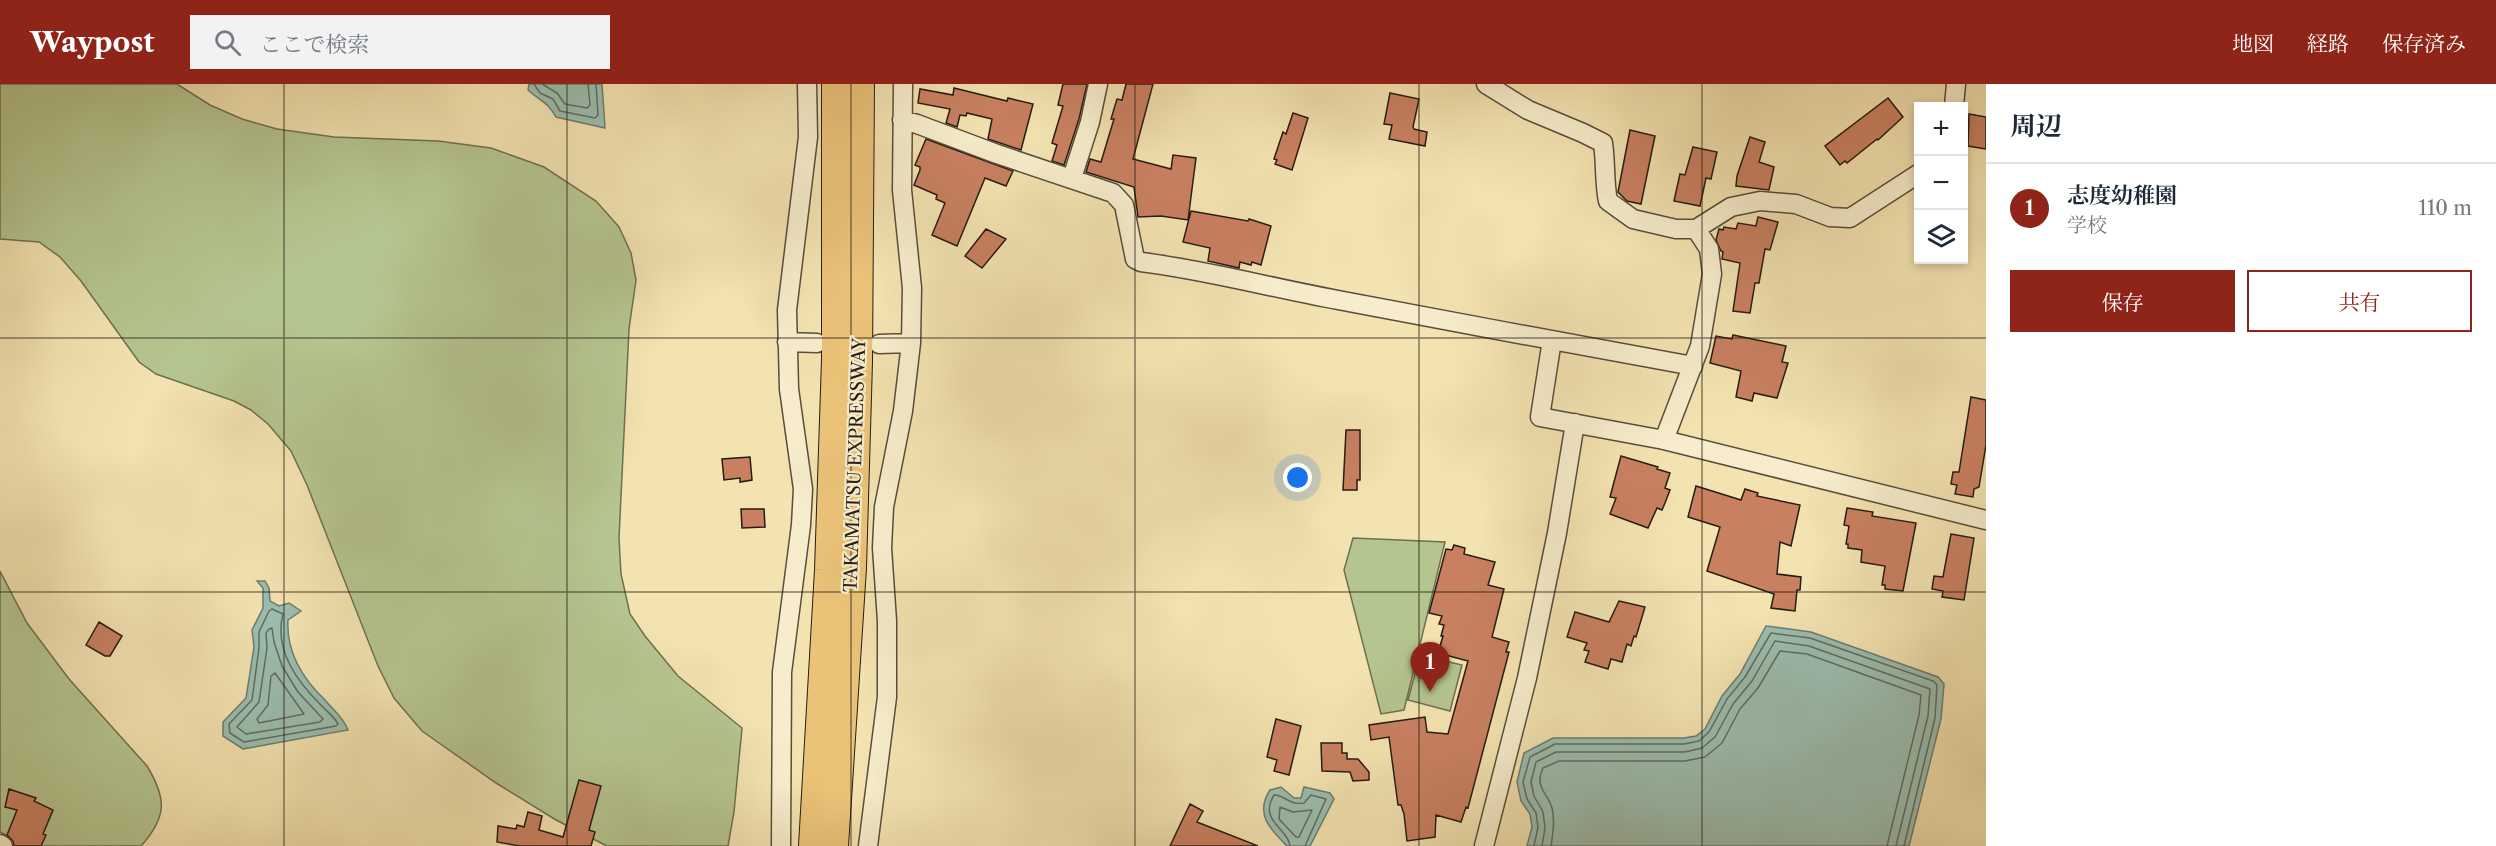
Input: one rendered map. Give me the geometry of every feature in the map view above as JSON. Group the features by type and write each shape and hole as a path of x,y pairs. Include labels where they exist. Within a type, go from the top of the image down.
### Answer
{"highway":[{"name":"TAKAMATSU EXPRESSWAY","path":"812,846 828,570 835,360 835,84"},
{"name":"TAKAMATSU EXPRESSWAY","path":"835,846 853,557 859,362 861,84"}],"street":[{"path":"782,846 782,672 801,525 802,489 789,389 787,310 808,137 807,84"},
{"path":"868,846 887,697 887,621 882,548 884,507 903,411 911,343 912,288 902,190 903,84"},
{"path":"1072,178 1090,122 1098,84"},
{"path":"1486,84 1528,110 1603,143 1604,183 1608,201 1633,219 1676,230 1696,229 1731,207 1760,201 1796,204 1830,217 1850,218 1914,177"},
{"path":"1954,102 1956,84"},
{"path":"902,120 1113,194 1124,206 1135,259 1141,262 1189,268 1241,281 1693,366"},
{"path":"1664,440 1700,346 1712,273 1709,249 1696,229"},
{"path":"1552,340 1539,417 1664,440 1986,520"},
{"path":"787,342 817,343"},
{"path":"879,344 911,343"},
{"path":"1484,846 1527,678 1557,532 1575,423"}],"green space":[{"path":"0,84 177,84 210,105 242,119 277,129 334,137 438,141 491,148 544,167 596,201 619,227 631,253 636,280 629,329 619,538 621,574 630,614 645,636 678,676 742,728 734,812 728,846 607,846 556,820 496,783 422,731 394,698 378,666 307,485 291,451 268,424 251,410 234,401 156,374 139,362 81,281 60,257 39,242 0,239"},
{"path":"1353,538 1445,542 1404,710 1381,714 1344,570"},
{"path":"0,571 27,623 69,679 147,766 154,778 161,798 160,817 150,836 141,846 30,846 0,832"},
{"path":"1420,655 1462,665 1450,711 1408,700"}],"water":[{"path":"529,84 602,84 605,128 556,117 547,105 528,90"},
{"path":"257,581 265,581 269,588 270,601 279,606 289,603 301,611 288,620 293,654 309,683 341,718 348,730 243,749 223,736 223,722 246,698 254,647 252,630 263,608 263,588"},
{"path":"1766,626 1811,632 1938,677 1944,684 1941,719 1909,846 1527,846 1532,827 1530,814 1521,801 1517,782 1524,753 1553,738 1684,738 1696,736 1705,729 1722,696 1740,674"},
{"path":"1281,787 1294,798 1301,798 1304,787 1330,793 1334,799 1310,846 1287,846 1266,821 1265,799 1270,790"}],"building":[{"path":"1063,84 1087,84 1079,119 1064,165 1052,161 1057,145 1052,143 1063,106 1058,105"},
{"path":"1126,84 1153,84 1133,159 1171,169 1173,155 1196,158 1188,220 1161,216 1138,217 1134,187 1086,172 1090,159 1101,162 1114,119 1111,119 1117,99 1122,100"},
{"path":"954,88 1007,101 1008,98 1033,104 1021,150 988,139 992,119 967,113 966,116 960,115 957,127 946,123 950,109 918,103 920,89 953,95"},
{"path":"1390,93 1419,99 1413,127 1427,132 1425,146 1389,139 1392,125 1384,124"},
{"path":"1888,98 1903,117 1878,140 1847,163 1845,161 1840,165 1825,146"},
{"path":"1293,113 1308,118 1292,170 1275,164 1277,160 1274,159 1283,132 1286,134"},
{"path":"1969,114 1986,117 1986,149 1968,146"},
{"path":"1630,130 1655,136 1641,204 1627,201 1618,192"},
{"path":"1750,137 1765,142 1759,162 1774,167 1769,190 1736,186"},
{"path":"926,139 1013,171 1006,186 985,178 957,246 932,235 945,203 936,199 937,195 914,185 920,170 920,167 915,165"},
{"path":"1693,147 1717,152 1711,179 1706,178 1700,206 1674,201 1680,174 1685,175"},
{"path":"1191,211 1248,221 1249,219 1271,226 1261,265 1240,262 1239,268 1208,261 1210,248 1183,242"},
{"path":"1758,217 1778,222 1770,250 1765,249 1759,283 1755,283 1750,313 1733,311 1740,263 1722,259 1723,252 1716,240 1719,229 1723,230 1724,227 1736,229 1738,223 1756,226"},
{"path":"986,229 1006,239 982,268 965,256"},
{"path":"1733,335 1786,346 1782,362 1788,363 1777,398 1754,393 1752,401 1736,397 1741,371 1710,363 1716,336 1732,339"},
{"path":"1971,397 1986,400 1986,445 1979,487 1974,489 1973,497 1955,494 1957,485 1951,484 1953,472 1959,472"},
{"path":"1346,430 1360,430 1360,480 1357,480 1357,490 1343,490"},
{"path":"1621,456 1670,473 1665,488 1670,490 1665,503 1662,510 1657,508 1648,528 1610,514 1616,498 1610,497"},
{"path":"750,457 752,480 740,482 740,478 724,480 722,459"},
{"path":"1696,486 1741,500 1745,489 1758,493 1757,496 1800,505 1791,546 1780,542 1777,574 1801,577 1795,611 1771,608 1774,594 1707,571 1720,527 1688,517"},
{"path":"1847,508 1873,512 1872,516 1916,523 1903,591 1885,589 1885,585 1882,585 1885,566 1861,562 1862,550 1848,548 1846,544 1849,526 1844,525"},
{"path":"741,509 764,509 765,527 742,528"},
{"path":"1951,534 1974,538 1964,600 1942,597 1943,591 1932,589 1934,576 1943,577"},
{"path":"1454,545 1465,548 1464,554 1495,562 1488,585 1504,589 1492,637 1509,642 1506,652 1509,652 1468,808 1466,807 1461,822 1436,815 1435,837 1407,841 1404,814 1401,805 1398,805 1389,737 1371,740 1369,725 1425,717 1427,732 1448,734 1468,661 1438,653 1443,636 1441,636 1444,625 1439,624 1442,616 1429,613 1446,549 1452,550"},
{"path":"1619,601 1645,607 1631,646 1627,644 1622,662 1611,659 1608,669 1585,662 1589,651 1584,650 1587,643 1567,637 1575,612 1609,622"},
{"path":"99,622 122,636 110,656 105,656 86,645"},
{"path":"1276,719 1301,726 1289,775 1274,771 1277,760 1267,757"},
{"path":"1321,743 1342,743 1342,753 1347,753 1347,759 1358,759 1369,772 1369,780 1353,781 1350,772 1322,771"},
{"path":"579,780 601,786 589,830 595,832 591,846 520,846 497,842 498,826 516,829 517,825 524,827 528,812 542,816 539,830 563,837"},
{"path":"9,789 36,798 34,801 53,810 43,834 46,835 41,846 14,846 13,841 7,835 17,810 5,807"},
{"path":"1190,804 1203,811 1197,822 1258,846 1170,846"}],"place":[{"name":"志度幼稚園","path":"1430,692"}]}
